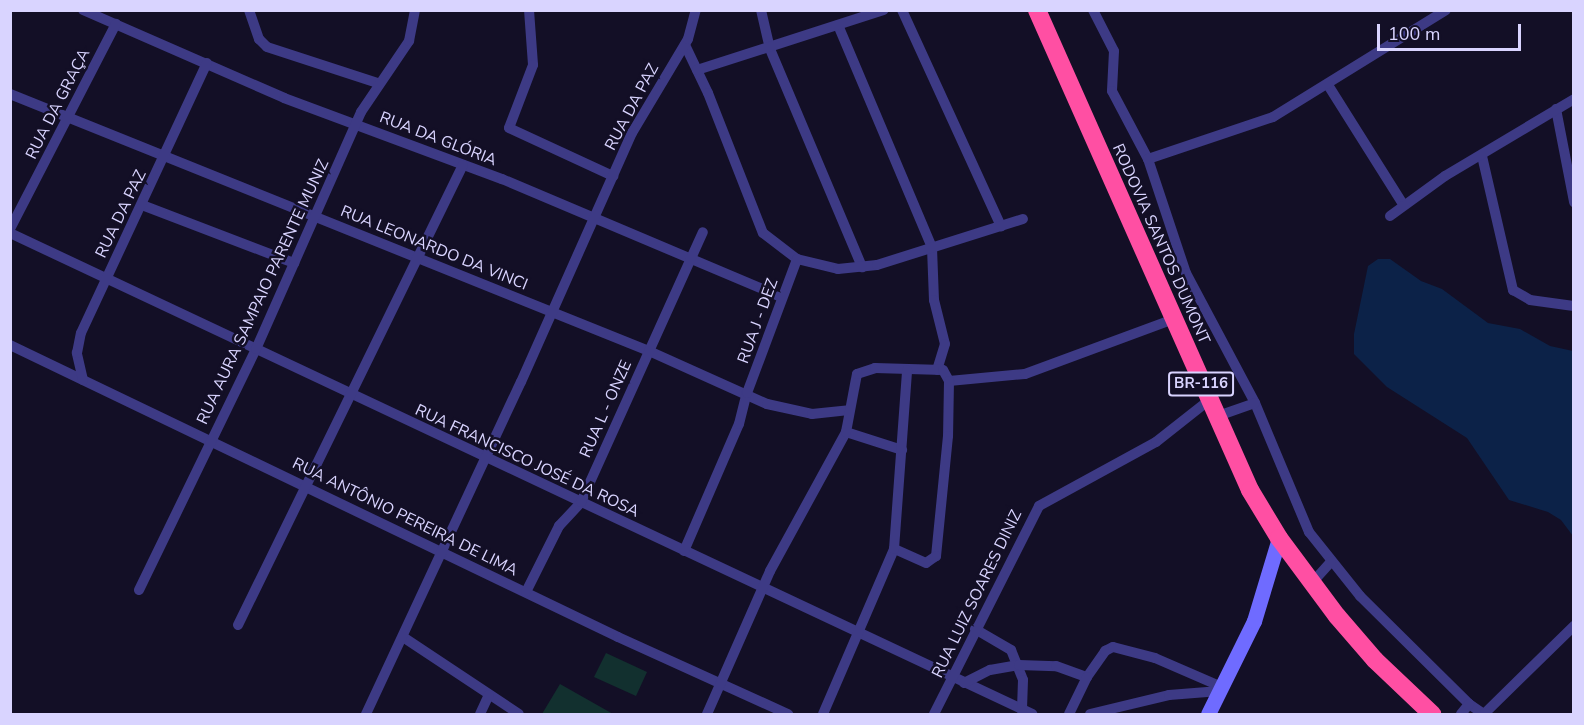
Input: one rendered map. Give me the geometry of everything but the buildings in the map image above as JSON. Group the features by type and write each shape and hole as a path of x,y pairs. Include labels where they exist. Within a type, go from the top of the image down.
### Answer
{"highway":[{"name":"RODOVIA SANTOS DUMONT","path":"1037,10 1215,417 1250,490 1279,538 1311,584 1375,660 1431,714"}],"street":[{"name":"RUA DA GLÓRIA","path":"83,10 284,98 463,165 782,297"},
{"path":"249,10 259,39 267,47 378,84"},
{"name":"RUA AURA SAMPAIO PARENTE MUNIZ","path":"139,590 256,349 357,124 378,84 409,42 415,10"},
{"path":"529,10 533,65 509,128 613,176"},
{"name":"RUA DA PAZ","path":"366,714 443,552 652,94 685,45 696,10"},
{"path":"761,10 770,49 862,267"},
{"path":"697,70 770,49 884,10"},
{"path":"902,10 1000,226"},
{"path":"1093,10 1114,51 1112,91 1148,159 1186,273 1255,403 1301,518 1330,562 1469,704 1484,714 1574,626"},
{"path":"1148,159 1257,125 1328,85 1446,10"},
{"name":"RUA DA GRAÇA","path":"10,232 116,24"},
{"path":"838,25 932,248 934,300 945,344 937,370"},
{"path":"685,45 763,233 797,259 838,269 862,267 902,259 1023,219"},
{"name":"RUA DA PAZ","path":"83,380 78,344 106,278 166,155 207,63"},
{"path":"1328,85 1403,204"},
{"name":"RUA LEONARDO DA VINCI","path":"10,94 67,119 166,155 649,351 784,410 812,414 849,410"},
{"path":"1390,216 1403,204 1574,99"},
{"path":"1556,110 1574,202"},
{"path":"1482,156 1513,290 1530,300 1574,306"},
{"path":"238,625 353,395 463,165"},
{"path":"142,205 294,264"},
{"name":"RUA FRANCISCO JOSÉ DA ROSA","path":"10,232 1027,712"},
{"name":"RUA L - ONZE","path":"526,592 555,532 581,502 703,232"},
{"name":"RUA J - DEZ","path":"684,551 739,423 747,393 797,259"},
{"path":"949,379 994,380 1044,369 1174,319"},
{"name":"RUA ANTÔNIO PEREIRA DE LIMA","path":"10,345 209,442 788,714"},
{"path":"823,714 860,635 894,549 907,369"},
{"path":"707,714 763,589 846,432 854,381 861,371 907,369 945,371 949,379 936,556 926,563 894,549"},
{"name":"RUA LUIZ SOARES DINIZ","path":"934,714 1022,533 1042,502 1156,442 1208,400"},
{"path":"1215,417 1255,403"},
{"path":"846,432 902,450"},
{"path":"1208,714 1257,613 1279,538"},
{"path":"1311,584 1330,562"},
{"path":"975,629 1007,645 1019,665 1027,712"},
{"path":"403,637 519,714"},
{"path":"1069,714 1087,677 1107,649 1117,647 1221,689"},
{"path":"964,683 990,670 1019,665 1056,666 1087,677"},
{"path":"1090,714 1169,694 1221,689"},
{"path":"480,714 489,695"},
{"path":"1461,714 1469,704"}],"green space":[{"path":"606,653 647,672 636,696 594,677"},
{"path":"560,684 613,714 542,714"}],"water":[{"path":"1378,259 1390,259 1421,281 1442,289 1488,323 1520,329 1550,346 1573,351 1573,536 1561,520 1548,512 1509,500 1467,438 1387,387 1354,354 1354,334 1368,266"}]}
